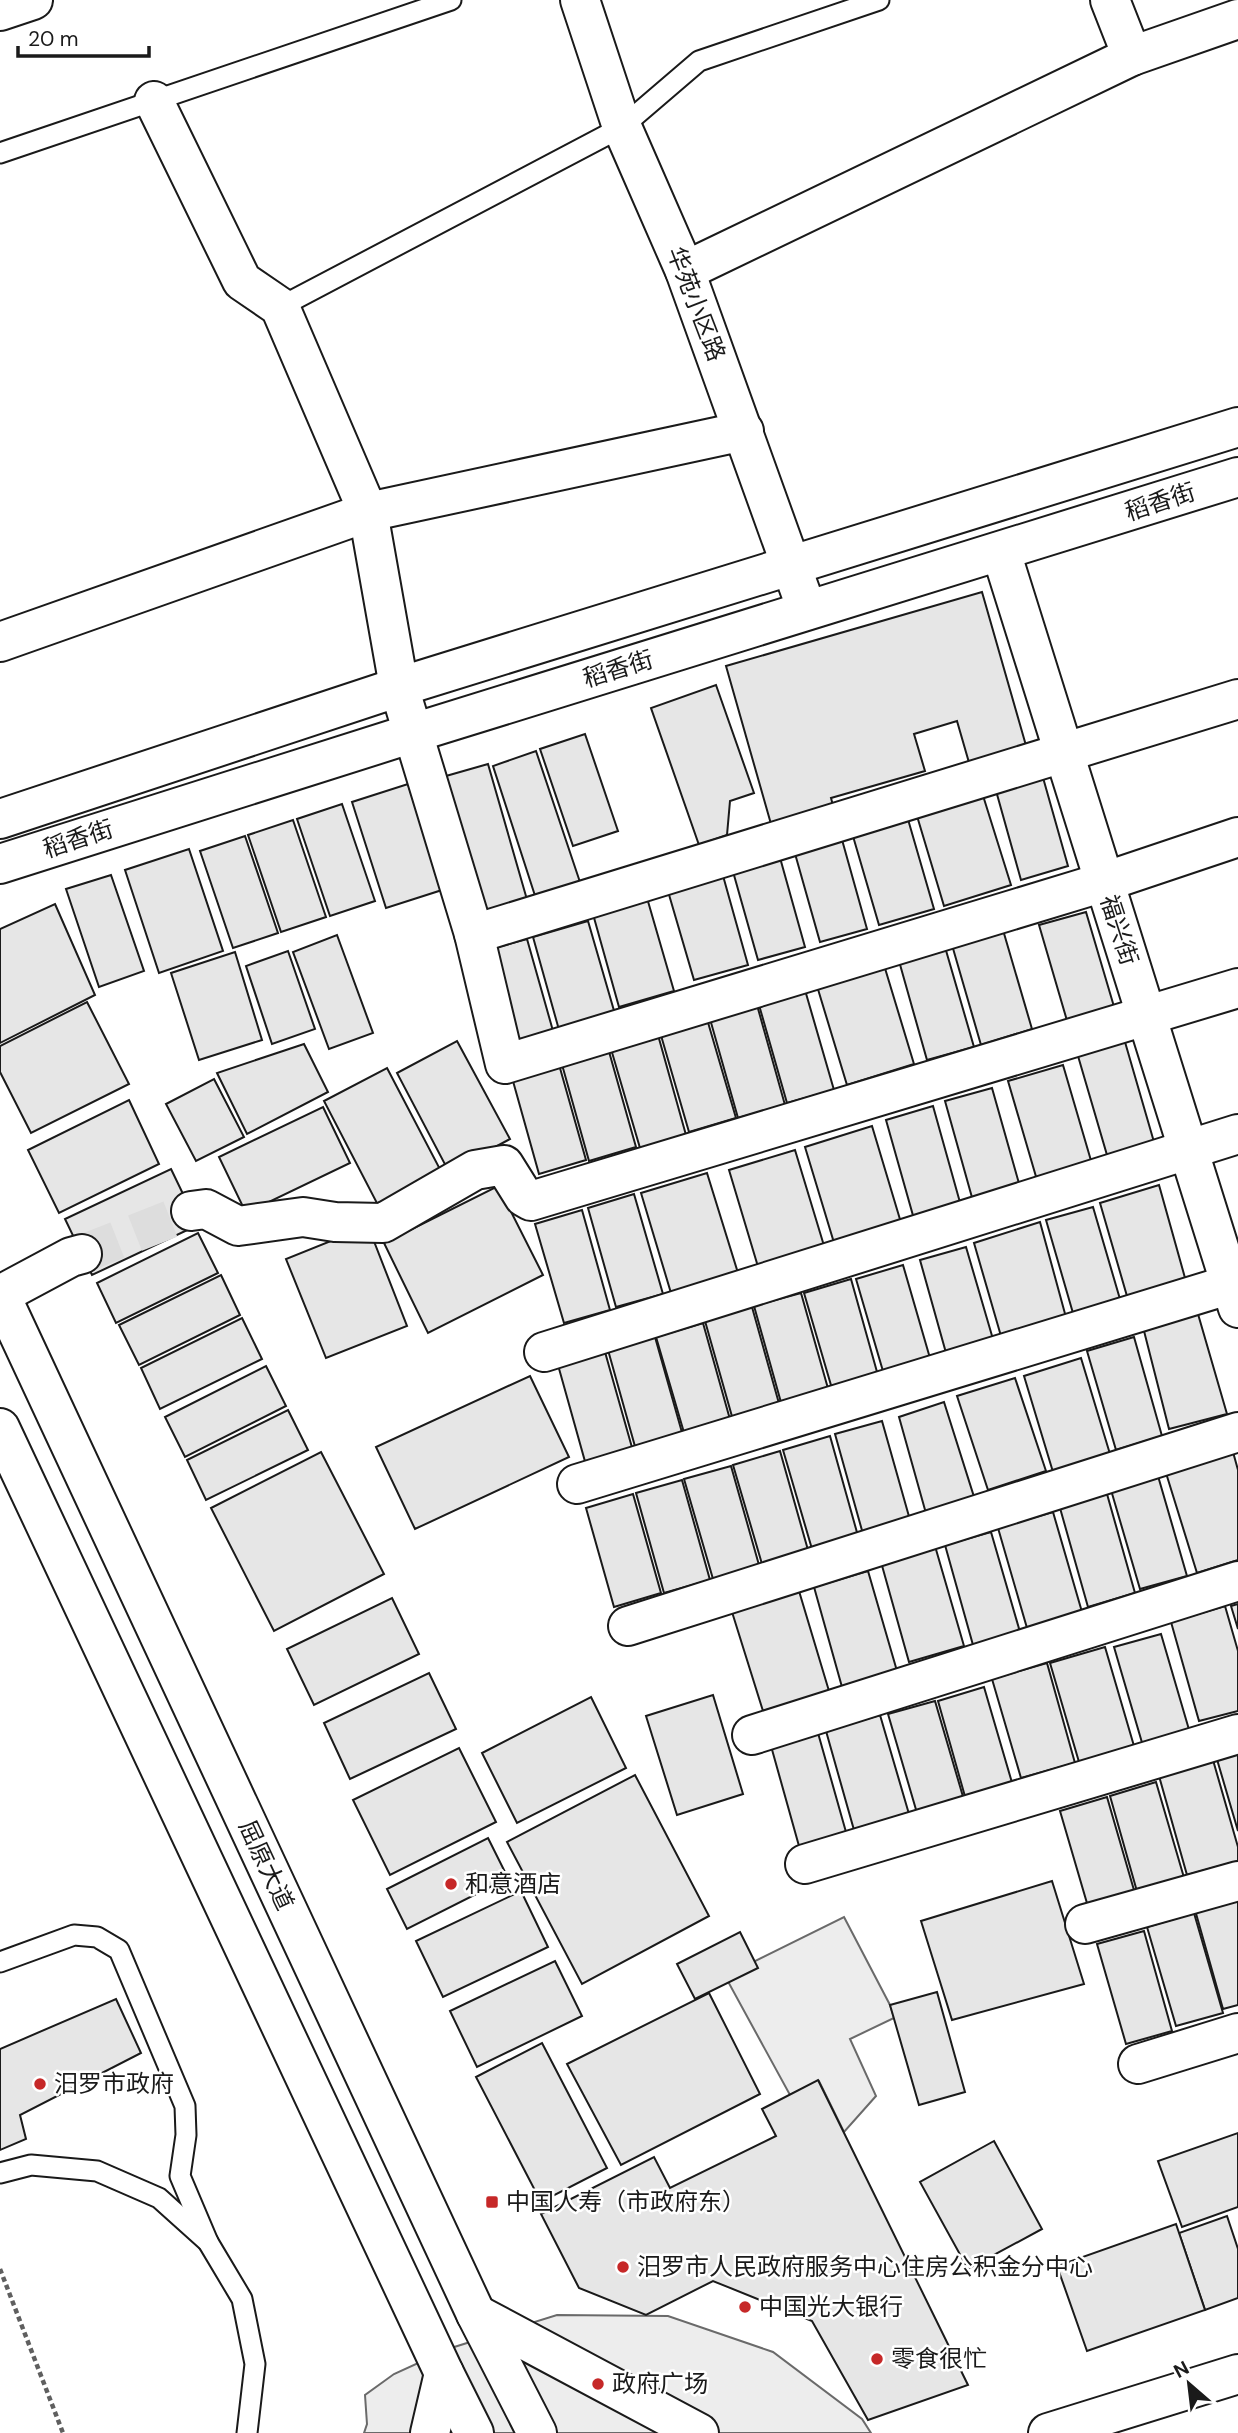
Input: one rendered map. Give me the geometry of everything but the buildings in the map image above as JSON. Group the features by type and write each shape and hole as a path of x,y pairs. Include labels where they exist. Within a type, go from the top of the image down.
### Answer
{"street":[{"path":"0,11 33,0"},
{"name":"华苑小区路","path":"580,0 622,127 685,271 807,610"},
{"path":"1110,0 1132,56"},
{"path":"685,271 1132,56 1238,19"},
{"path":"154,101 242,281 280,307 368,512 399,687 474,934 505,1064 1104,882 1238,837"},
{"path":"0,819 399,687 1238,427"},
{"path":"0,642 368,512 744,431"},
{"name":"稻香街","path":"0,864 1238,477"},
{"name":"福兴街","path":"1001,552 1188,1150 1236,1291"},
{"path":"474,934 1238,699"},
{"path":"191,1211 206,1209 238,1226 303,1217 335,1223 383,1223 475,1170 504,1165 524,1198 531,1201 1238,989"},
{"path":"544,1352 1238,1134"},
{"path":"0,1294 71,1257 82,1254"},
{"path":"577,1484 1236,1291"},
{"name":"屈原大道","path":"0,1294 476,2314 537,2433"},
{"path":"0,1428 474,2433"},
{"path":"628,1626 1238,1432"},
{"path":"752,1735 1238,1581"},
{"path":"805,1864 1238,1734"},
{"path":"1085,1924 1238,1881"},
{"path":"1138,2064 1238,2033"},
{"path":"476,2314 699,2433"},
{"path":"430,2433 444,2374"},
{"path":"1048,2433 1238,2374"}],"lane":[{"path":"0,153 451,0"},
{"path":"280,307 622,127 699,61 879,0"},
{"path":"0,1962 74,1935 97,1937 119,1950 185,2106 186,2135 180,2176 208,2242 242,2299 255,2364 247,2433"},
{"path":"0,2173 31,2165 97,2171 159,2198 208,2242"}],"path":[{"path":"0,2269 63,2433"}],"shaded area":[{"path":"844,1917 890,2005 894,2018 850,2039 876,2096 844,2132 819,2081 790,2095 725,1976"},
{"name":"政府广场","path":"557,2315 668,2316 773,2352 862,2419 871,2433 364,2433 367,2424 365,2395 394,2374 451,2348"}],"tunnel":[{"path":"82,1254 191,1211"}],"place":[{"name":"和意酒店","path":"451,1884"},
{"name":"汨罗市政府","path":"40,2084"},
{"name":"中国人寿（市政府东）","path":"492,2202"},
{"name":"汨罗市人民政府服务中心住房公积金分中心","path":"623,2267"},
{"name":"中国光大银行","path":"745,2307"},
{"name":"零食很忙","path":"877,2359"},
{"name":"政府广场","path":"598,2384"}]}
